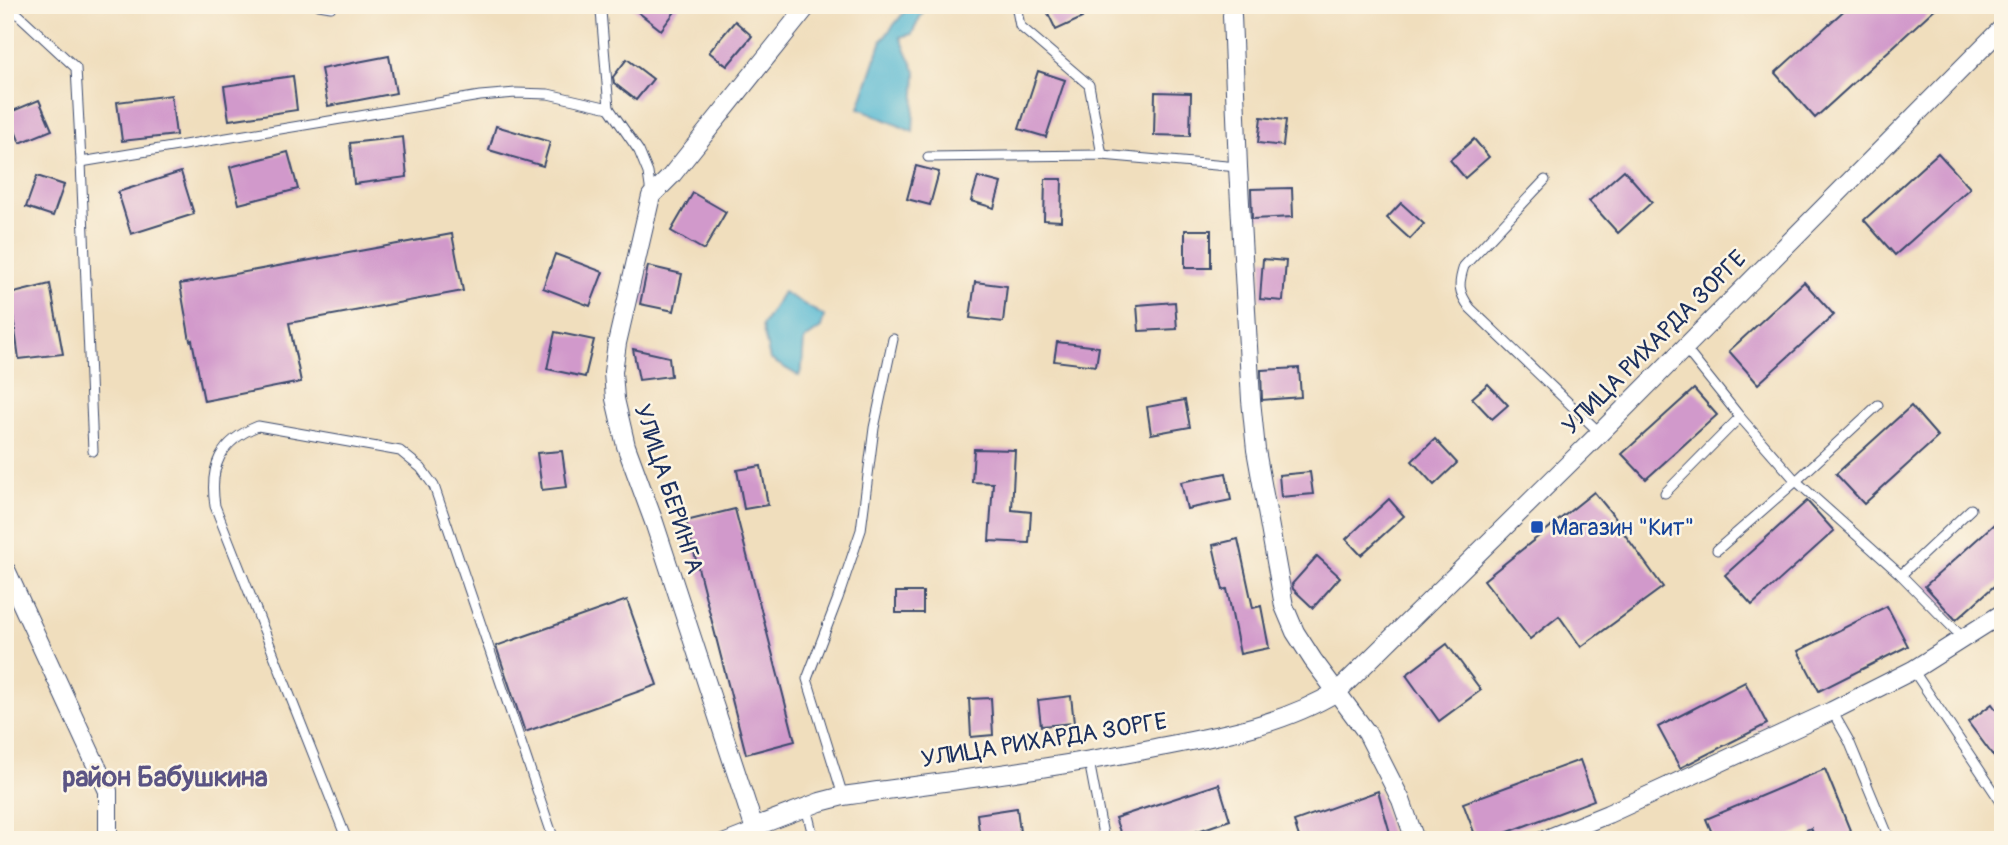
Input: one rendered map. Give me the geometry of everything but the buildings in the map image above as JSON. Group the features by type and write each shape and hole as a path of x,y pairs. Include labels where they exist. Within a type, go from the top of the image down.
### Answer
{"street":[{"path":"651,196 671,176 808,5"},
{"path":"1232,15 1251,400 1256,450 1283,606 1295,632 1313,660 1367,733 1401,800 1415,840"},
{"name":"УЛИЦА РИХАРДА ЗОРГЕ","path":"754,827 843,796 1088,761 1223,735 1267,723 1315,705 1338,691 1600,433 2003,27"},
{"name":"УЛИЦА БЕРИНГА","path":"651,196 617,343 613,372 615,398 626,446 754,827"},
{"path":"8,572 108,791 108,840"},
{"path":"1544,840 1608,814 1832,711 1913,670 2003,613"}],"lane":[{"path":"8,5 76,68 93,451"},
{"path":"319,5 331,5"},
{"path":"599,5 609,108 639,151 648,173 651,196"},
{"path":"1016,5 1020,26 1089,85 1102,155"},
{"path":"82,162 480,96 548,94 609,108"},
{"path":"928,157 1102,155 1238,167"},
{"path":"1545,180 1464,266 1460,279 1461,297 1600,433"},
{"path":"843,796 807,680 861,530 874,428 893,339"},
{"path":"1684,346 1740,417 1796,481 1901,575 1963,639"},
{"path":"1717,550 1878,405"},
{"path":"1665,493 1740,417"},
{"path":"347,840 215,506 212,485 217,463 228,444 241,432 258,426 400,451 421,468 433,486 554,840"},
{"path":"1901,575 1971,509"},
{"path":"1913,670 2003,806"},
{"path":"1832,711 1849,741 1890,840"},
{"path":"1088,761 1104,840"},
{"path":"806,807 814,840"},
{"path":"721,840 754,827"}],"water":[{"path":"910,5 926,5 912,34 900,37 916,72 913,132 859,108 882,40"},
{"path":"783,292 824,316 821,328 804,340 799,376 770,359 762,326"}],"place":[{"name":"Магазин \"Кит\"","path":"1537,527"}],"district":[{"name":"район Бабушкина","path":"165,776"}]}
